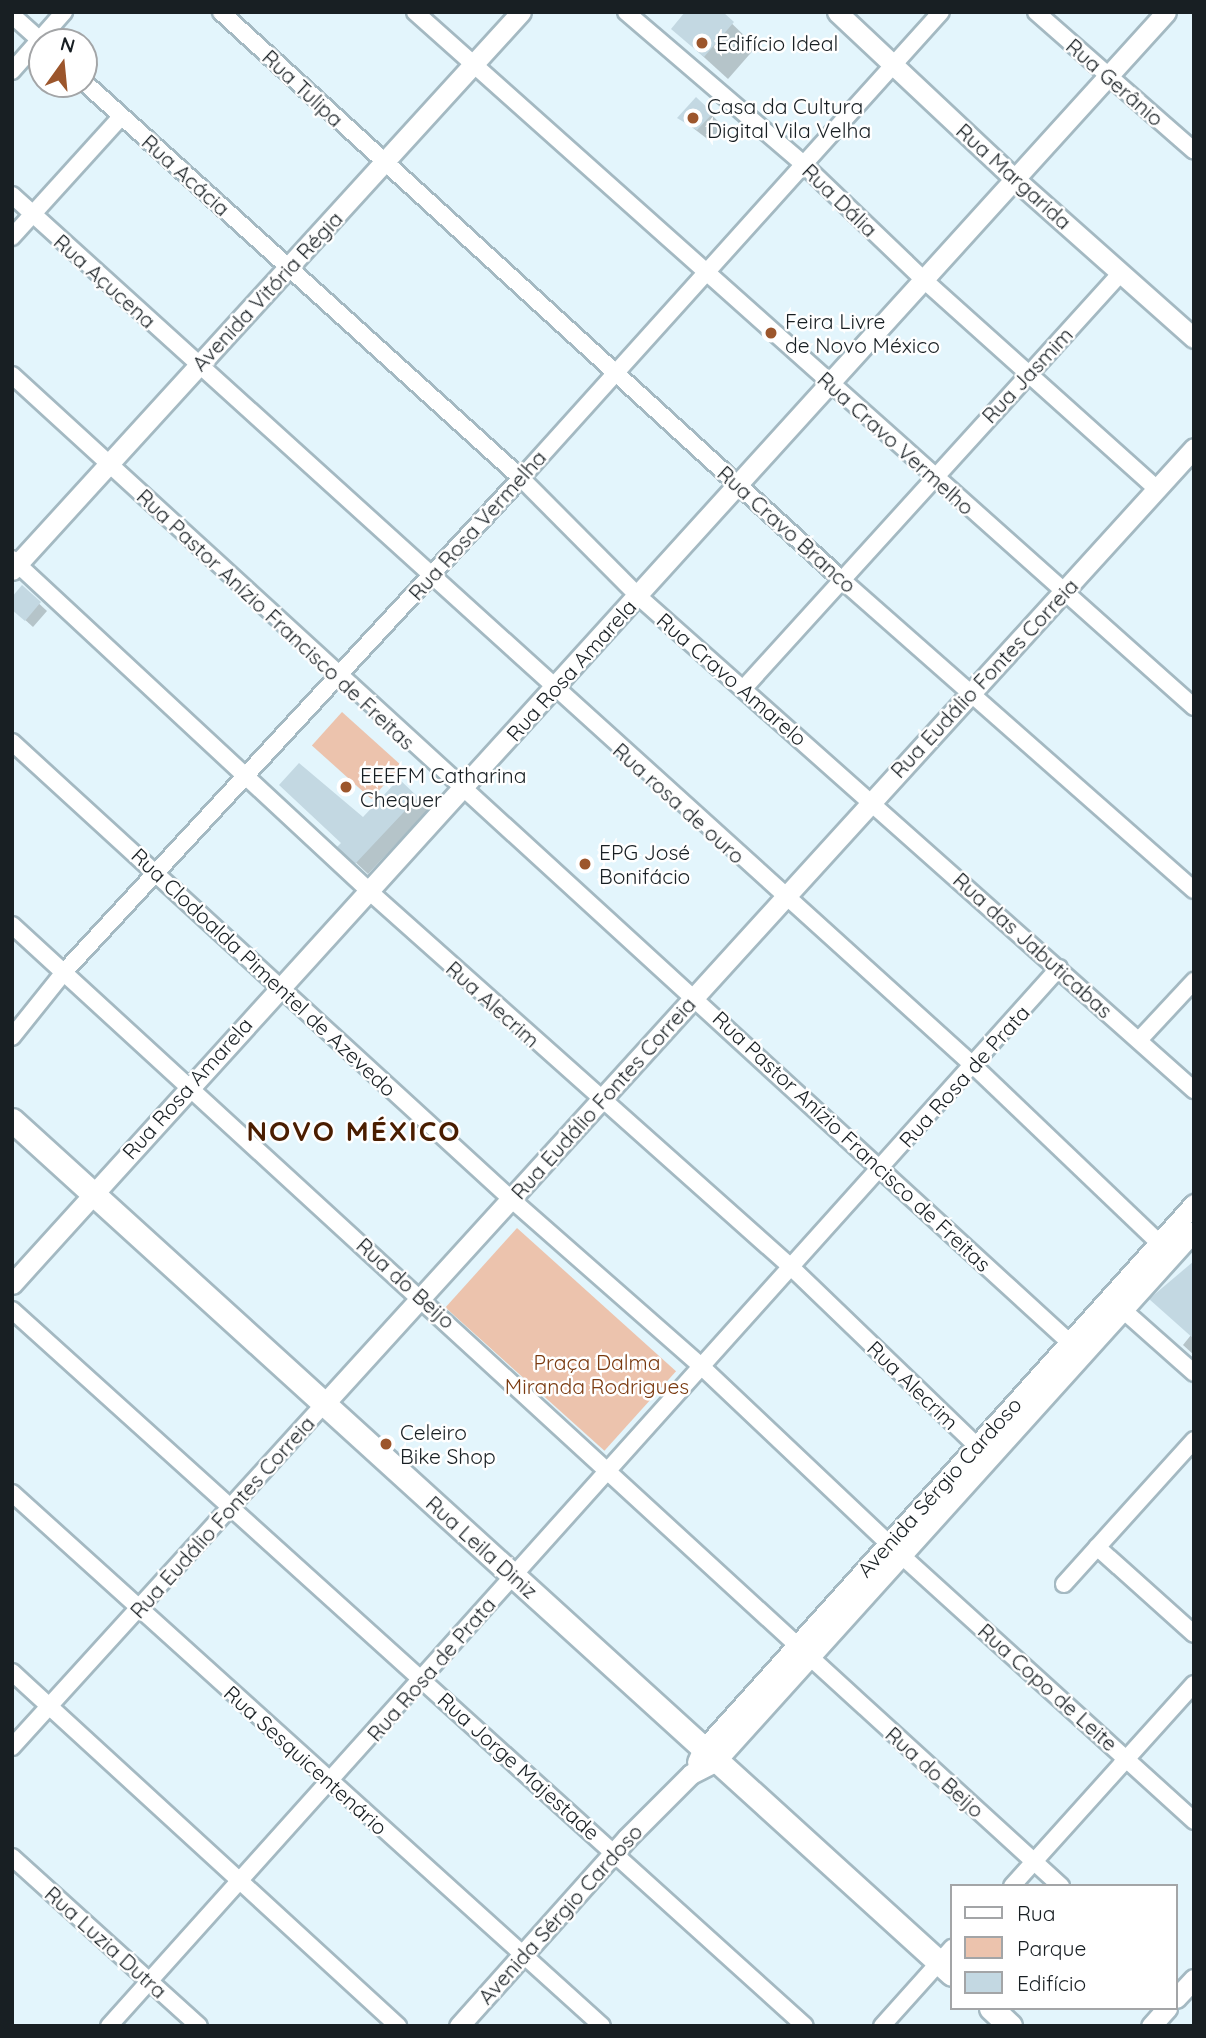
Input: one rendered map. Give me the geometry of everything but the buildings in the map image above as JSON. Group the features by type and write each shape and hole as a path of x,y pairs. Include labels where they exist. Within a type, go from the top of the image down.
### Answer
{"main road":[{"name":"Rua Leila Diniz","path":"12,1121 93,1191 708,1757 948,1961"},
{"path":"992,2010 1010,2026"}],"street":[{"path":"51,28 64,12"},
{"name":"Rua Tulipa","path":"221,12 384,164"},
{"name":"Rua Cravo Vermelho","path":"415,12 706,270 932,477 1194,707"},
{"name":"Avenida Vitória Régia","path":"14,564 521,12"},
{"name":"Rua Dália","path":"626,12 801,162 924,280 1157,489"},
{"name":"Rua Margarida","path":"837,12 1016,180 1194,338"},
{"name":"Rua Rosa Vermelha","path":"12,1037 64,972 158,874 521,478 801,162 941,12"},
{"name":"Rua Gerânio","path":"1036,12 1194,151"},
{"path":"1016,180 1166,12"},
{"path":"12,15 28,29"},
{"path":"12,71 28,54"},
{"name":"Rua Acácia","path":"98,95 288,268"},
{"path":"12,237 121,117"},
{"name":"Rua Cravo Branco","path":"384,164 614,370 841,579 1194,890"},
{"name":"Rua Rosa Amarela","path":"12,1284 93,1191 280,986 370,892 1016,180"},
{"name":"Rua Açucena","path":"12,195 198,365"},
{"name":"Rua Cravo Amarelo","path":"288,268 521,478 638,596 870,802"},
{"name":"Rua Jasmim","path":"744,688 932,477 1121,273"},
{"name":"Rua rosa de ouro","path":"198,365 431,575 553,690 974,1066 1166,1249"},
{"name":"Rua Pastor Anízio Francisco de Freitas","path":"12,375 461,790 696,997 882,1167 1075,1348"},
{"name":"Rua Eudálio Fontes Correia","path":"12,1748 233,1508 598,1100 696,997 870,802 1194,448"},
{"name":"Rua Alecrim","path":"14,564 598,1100 791,1268 982,1451"},
{"name":"Rua Clodoalda Pimentel de Azevedo","path":"12,742 511,1199 701,1366 895,1549"},
{"name":"Rua das Jabuticabas","path":"870,802 1194,1090"},
{"name":"Rua do Beijo","path":"12,925 609,1469 803,1651 1059,1884"},
{"name":"Rua Rosa de Prata","path":"109,2026 974,1066 1059,968"},
{"path":"1139,1040 1194,981"},
{"name":"Avenida Sérgio Cardoso","path":"459,2026 525,1956 615,1852 708,1757 1166,1249 1194,1204"},
{"name":"Avenida Sérgio Cardoso","path":"1166,1249 1194,1231"},
{"path":"1116,1303 1194,1373"},
{"name":"Rua Jorge Majestade","path":"12,1310 805,2026"},
{"path":"1064,1584 1194,1440"},
{"name":"Rua Sesquicentenário","path":"12,1493 602,2026"},
{"path":"1097,1548 1194,1634"},
{"name":"Rua Copo de Leite","path":"895,1549 1126,1757 1194,1822"},
{"path":"12,1672 239,1884 398,2026"},
{"path":"1014,1884 1194,1684"},
{"name":"Rua Luzia Dutra","path":"12,1857 199,2026"},
{"path":"882,2026 948,1961"},
{"path":"1151,2026 1165,2010"}],"green space":[{"path":"342,712 401,766 371,799 312,745"},
{"name":"Praça Dalma Miranda Rodrigues","path":"517,1228 676,1371 604,1451 445,1308"}],"place":[{"name":"Edifício Ideal","path":"702,43"},
{"name":"Casa da Cultura Digital Vila Velha","path":"693,118"},
{"name":"Feira Livre de Novo México","path":"771,333"},
{"name":"EEEFM Catharina Chequer","path":"346,787"},
{"name":"EPG José Bonifácio","path":"585,864"},
{"name":"Celeiro Bike Shop","path":"386,1444"}],"district":[{"name":"NOVO MÉXICO","path":"354,1131"}]}
